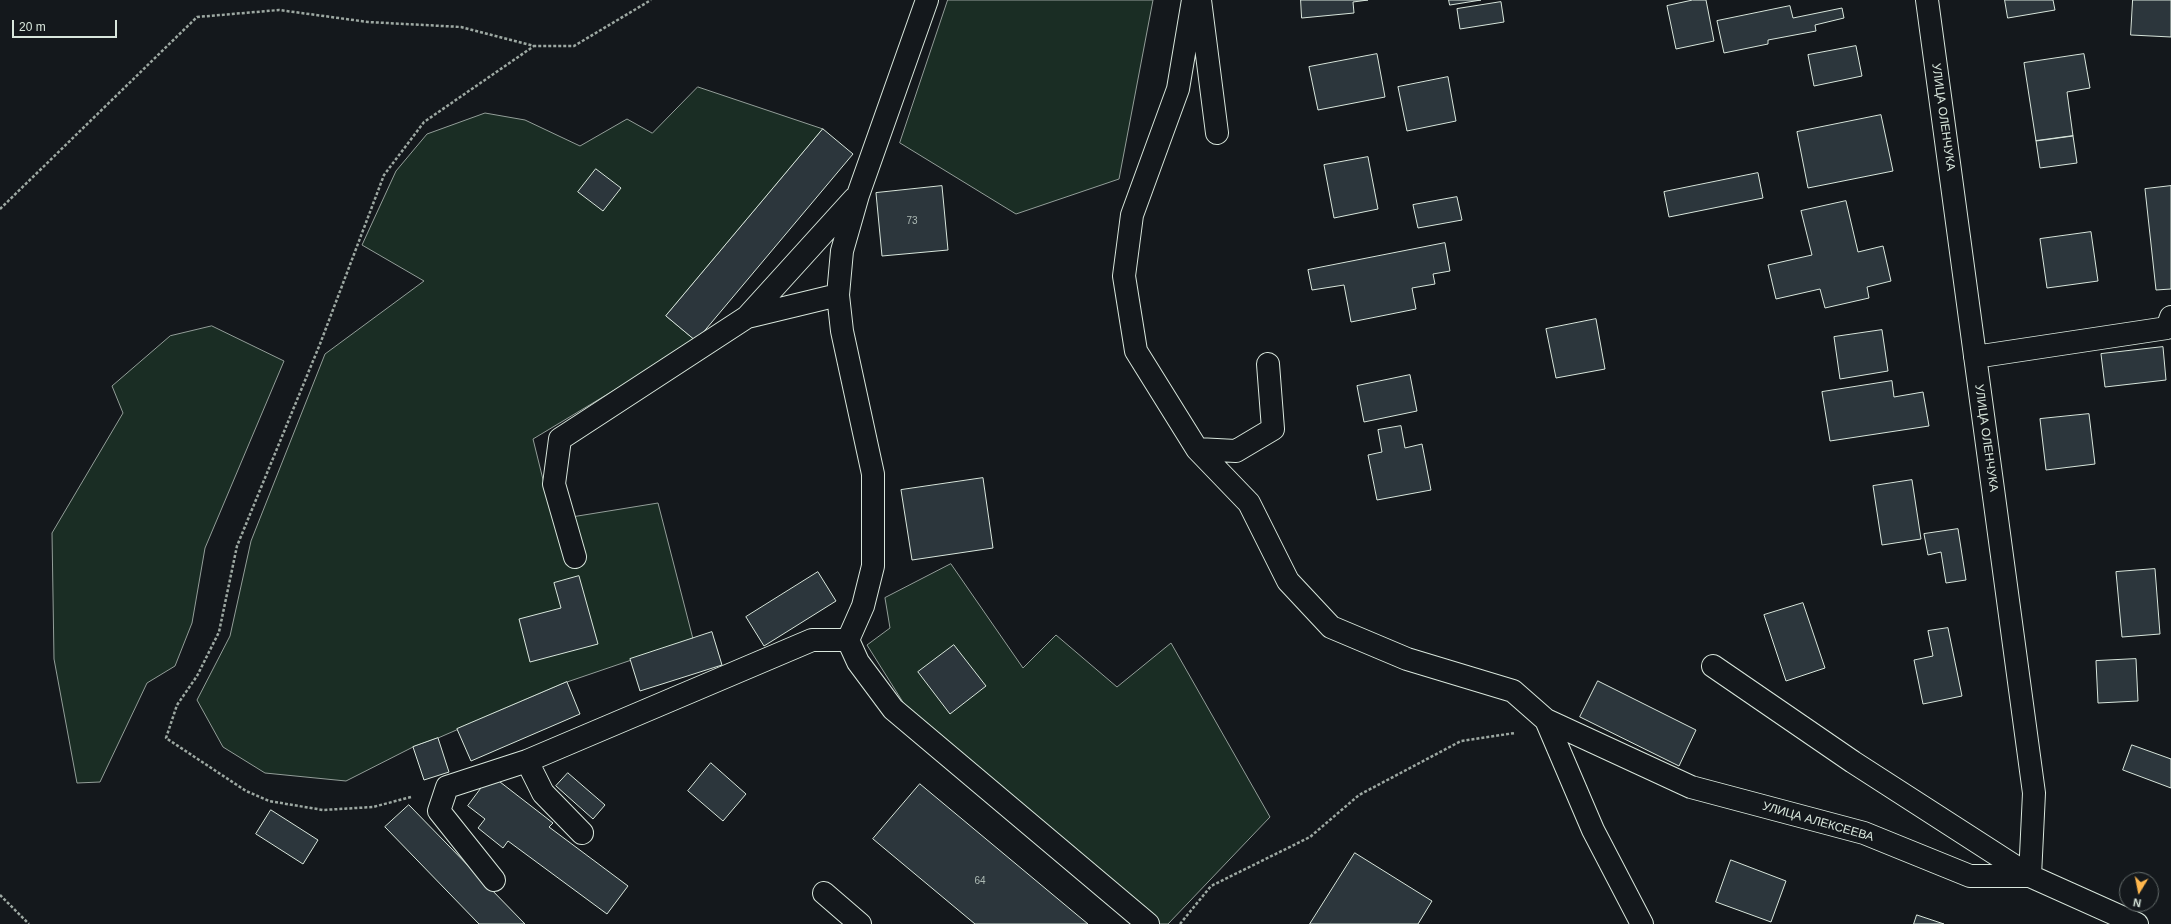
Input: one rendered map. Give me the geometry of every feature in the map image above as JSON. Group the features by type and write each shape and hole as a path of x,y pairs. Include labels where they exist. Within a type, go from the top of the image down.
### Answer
{"street":[{"path":"926,0 858,195 842,251 838,296 842,331 873,474 873,566 863,606 848,640 858,662 893,709 1148,924"},
{"path":"1193,0 1178,89 1132,215 1124,276 1136,351 1197,450 1249,503 1288,581 1330,627 1408,658 1512,691 1547,724 1593,830 1642,924"},
{"path":"1200,0 1217,133"},
{"name":"УЛИЦА ОЛЕНЧУКА","path":"1927,0 2034,793 2030,876"},
{"path":"575,557 554,484 560,439 747,317 858,195"},
{"path":"747,317 838,296"},
{"path":"1975,357 2167,328 2171,316"},
{"path":"1197,450 1236,450 1273,429 1268,364"},
{"path":"494,880 439,811 447,787 527,761 812,640 848,640"},
{"path":"1713,666 1854,762 2030,876"},
{"name":"УЛИЦА АЛЕКСЕЕВА","path":"1547,724 1691,787 1864,833 1970,876 2030,876 2137,924"},
{"path":"527,761 543,794 582,833"},
{"path":"824,893 860,924"}],"path":[{"path":"0,209 197,16 279,10 368,22 462,27 534,46 574,46 651,0"},
{"path":"447,787 373,807 322,810 269,801 246,791 166,738 177,705 197,676 219,632 237,546 320,344 384,175 424,122 534,46"},
{"path":"1180,924 1211,886 1310,837 1359,795 1461,741 1547,724"},
{"path":"0,895 29,924"}],"green space":[{"path":"948,0 1153,0 1119,179 1016,214 900,143"},
{"path":"698,87 823,129 666,316 696,341 533,439 553,520 658,503 693,639 567,682 438,738 413,747 346,781 265,773 223,747 197,700 230,636 251,541 325,354 424,281 362,245 396,171 427,134 485,113 525,120 580,146 627,119 652,133"},
{"path":"212,326 284,361 205,548 192,623 175,666 147,683 100,782 77,783 54,659 52,533 123,413 112,386 170,336"},
{"path":"951,564 1023,668 1056,635 1117,687 1171,643 1270,817 1168,924 1159,924 948,741 906,707 867,645 890,628 885,598"}],"building":[{"path":"1301,0 1368,0 1353,2 1354,13 1302,18"},
{"path":"1449,0 1481,0 1450,5"},
{"path":"1693,0 1706,0 1714,41 1676,49 1667,6"},
{"path":"2005,0 2053,0 2055,10 2008,18"},
{"path":"2133,0 2171,0 2171,37 2131,35"},
{"path":"1501,2 1504,22 1460,29 1457,9"},
{"path":"1790,6 1793,18 1842,8 1844,18 1815,25 1816,31 1768,40 1768,44 1724,53 1717,21"},
{"path":"1856,46 1862,76 1814,86 1808,55"},
{"path":"1377,54 1385,97 1318,110 1309,67"},
{"path":"2084,54 2090,88 2067,92 2073,136 2036,141 2024,63"},
{"path":"1448,77 1456,121 1407,131 1398,87"},
{"path":"1881,115 1893,171 1808,188 1797,132"},
{"path":"823,129 853,154 696,341 666,316"},
{"path":"2073,136 2077,163 2040,168 2036,141"},
{"path":"1368,157 1378,209 1334,218 1324,165"},
{"path":"596,169 621,188 603,211 578,192"},
{"path":"1758,173 1763,198 1669,217 1664,192"},
{"path":"942,186 948,250 882,256 876,193"},
{"path":"2171,186 2171,289 2156,290 2145,189"},
{"path":"1457,197 1462,220 1418,228 1413,205"},
{"path":"1846,201 1858,252 1883,246 1891,281 1867,287 1869,298 1825,308 1820,289 1776,299 1768,265 1812,255 1801,211"},
{"path":"2091,232 2098,281 2047,288 2040,239"},
{"path":"1445,243 1450,271 1433,274 1435,284 1412,288 1416,309 1351,322 1344,285 1312,290 1308,270"},
{"path":"1596,319 1605,369 1556,378 1546,329"},
{"path":"1882,330 1888,371 1840,379 1834,337"},
{"path":"2163,347 2166,380 2105,387 2101,354"},
{"path":"1410,375 1417,411 1364,422 1357,386"},
{"path":"1892,381 1894,397 1923,392 1929,426 1830,441 1822,392"},
{"path":"2089,414 2095,464 2046,470 2040,419"},
{"path":"1401,426 1405,448 1422,444 1431,490 1377,500 1368,455 1382,452 1378,430"},
{"path":"983,478 993,548 912,560 901,490"},
{"path":"1912,480 1921,539 1882,545 1873,486"},
{"path":"1958,529 1966,580 1946,583 1941,552 1928,555 1924,534"},
{"path":"2155,569 2160,634 2122,637 2116,572"},
{"path":"818,572 836,601 764,646 746,617"},
{"path":"579,576 598,644 530,662 519,619 561,608 554,583"},
{"path":"1803,603 1825,668 1786,681 1764,615"},
{"path":"1948,628 1962,696 1923,704 1914,660 1933,656 1928,631"},
{"path":"712,632 722,665 640,691 630,659"},
{"path":"954,645 986,686 950,714 918,672"},
{"path":"2136,659 2138,701 2098,703 2096,661"},
{"path":"1598,681 1696,730 1679,766 1580,717"},
{"path":"567,682 580,714 471,761 457,729"},
{"path":"438,738 449,772 424,780 413,747"},
{"path":"2132,745 2171,759 2171,788 2123,770"},
{"path":"711,763 746,794 723,821 688,791"},
{"path":"568,773 605,805 593,819 556,786"},
{"path":"491,775 553,823 549,827 628,886 607,914 508,841 503,848 478,828 485,819 468,806"},
{"path":"920,784 1088,924 975,924 873,839"},
{"path":"409,805 525,924 479,924 385,827"},
{"path":"271,810 318,840 303,864 256,834"},
{"path":"1355,853 1432,901 1418,924 1310,924"},
{"path":"1731,860 1786,881 1771,922 1716,902"},
{"path":"1917,915 1944,924 1914,924"}]}
